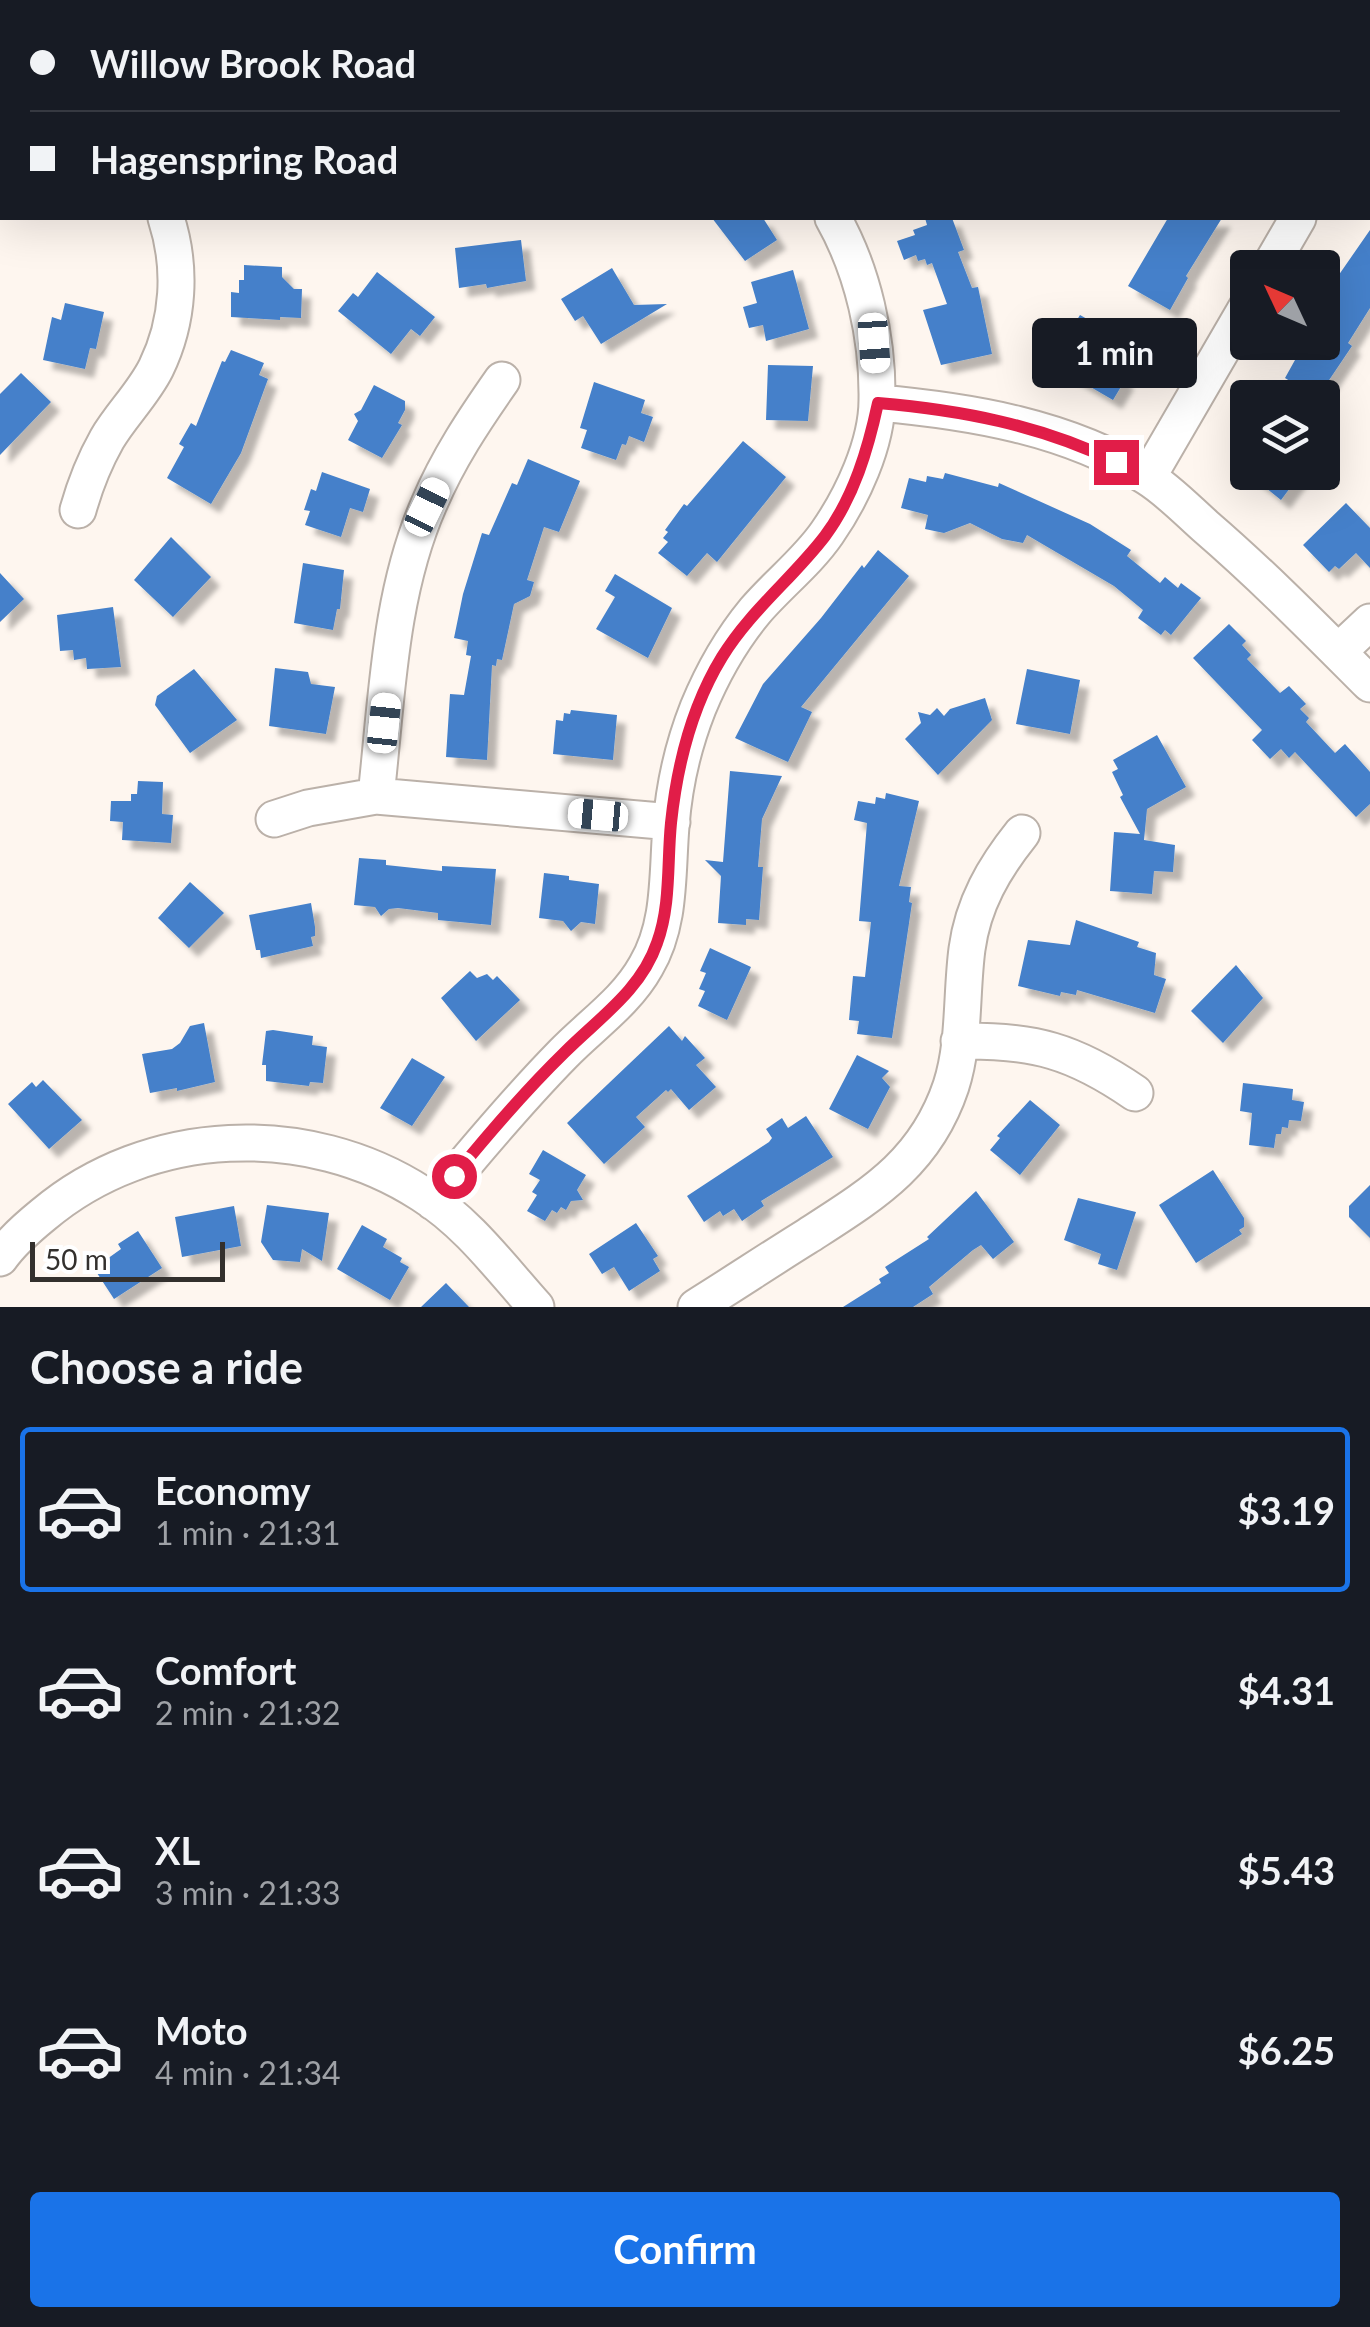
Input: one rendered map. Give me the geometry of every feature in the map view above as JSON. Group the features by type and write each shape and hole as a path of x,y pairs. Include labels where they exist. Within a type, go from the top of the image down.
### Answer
{"street":[{"path":"78,510 89,473 155,370 172,327 177,282 167,220"},
{"path":"433,1202 495,1126 565,1051 617,1003 646,967 663,923 680,765 697,710 722,658 755,611 826,534 850,493 867,450 878,403 874,343 862,285 834,220"},
{"path":"1279,250 1297,220"},
{"path":"1148,478 1230,336"},
{"path":"376,796 404,578 427,507 443,474 459,442 502,380"},
{"path":"878,403 948,409 1017,424 1084,446 1148,478 1253,567 1370,684"},
{"path":"1338,652 1370,622"},
{"path":"274,819 308,808 376,796 672,822"},
{"path":"696,1307 879,1190 910,1160 946,1097 959,1041 967,946 977,906 996,866 1022,832"},
{"path":"959,1041 1007,1040 1053,1050 1096,1066 1136,1092"},
{"path":"3,1245 58,1202 102,1175 152,1156 203,1145 290,1144 342,1156 390,1176 433,1202 459,1221 536,1307"}],"building":[{"path":"714,220 764,220 777,240 745,261"},
{"path":"926,220 953,220 964,250 958,252 972,288 978,287 992,354 941,365 923,310 947,304 932,263 918,261 916,255 904,260 897,241 915,235 913,230 927,225"},
{"path":"1167,220 1221,220 1170,310 1128,286"},
{"path":"1370,230 1370,308 1348,343 1352,346 1329,380 1288,380 1285,378 1295,360 1340,360 1340,273"},
{"path":"521,240 526,281 459,288 455,248"},
{"path":"244,265 282,267 282,277 294,289 302,289 301,318 231,317 231,292 239,293"},
{"path":"612,268 634,305 667,304 601,344 583,316 575,321 561,299"},
{"path":"793,270 809,329 766,341 763,325 749,328 743,307 757,303 751,282"},
{"path":"377,272 435,317 420,336 411,329 391,354 338,311 353,293 358,297"},
{"path":"65,303 104,312 96,349 90,348 85,369 43,360 52,317 61,320"},
{"path":"1080,315 1135,346 1120,376 1125,380 1113,400 1063,371 1076,348 1064,341"},
{"path":"231,350 264,363 259,375 268,379 241,453 211,504 167,478 184,447 179,444 191,423 196,426 222,361"},
{"path":"768,365 813,366 808,421 766,420"},
{"path":"21,373 51,402 0,455 0,394"},
{"path":"594,382 645,400 641,413 653,417 644,442 629,436 616,460 581,448 587,430 580,428"},
{"path":"374,385 405,401 398,423 402,425 382,458 348,440 358,421 354,414 361,410"},
{"path":"743,441 786,477 717,562 707,553 687,576 658,553 668,542 663,538 668,532 665,530"},
{"path":"528,459 580,481 559,532 544,527 527,580 534,582 530,596 514,604 502,660 497,659 496,666 492,665 487,760 446,757 450,694 464,695 471,656 466,655 468,641 454,638 463,594 482,533 489,535 512,483 517,485"},
{"path":"322,472 370,489 363,512 350,508 341,537 305,525 310,511 304,510"},
{"path":"945,473 998,487 999,483 1090,524 1131,550 1127,556 1160,583 1165,577 1201,598 1171,635 1165,630 1161,635 1138,618 1143,610 1114,586 1027,535 1023,543 1002,539 970,523 944,533 925,529 928,515 901,508 909,478 926,482 927,476 943,479"},
{"path":"1268,490 1288,490 1281,500"},
{"path":"1346,503 1370,528 1370,568 1356,553 1339,569 1335,566 1329,572 1303,545"},
{"path":"171,537 211,577 173,617 134,580"},
{"path":"878,550 909,576 801,707 812,712 788,762 735,738 763,684"},
{"path":"303,563 344,570 340,609 333,630 294,623"},
{"path":"0,573 24,599 0,622"},
{"path":"615,574 672,608 648,658 596,629 615,597 605,591"},
{"path":"113,607 121,667 87,669 86,658 74,660 73,650 60,651 57,615"},
{"path":"1229,624 1246,641 1242,645 1251,655 1247,659 1280,693 1289,686 1306,704 1300,709 1309,718 1306,722 1335,753 1345,744 1370,772 1370,804 1356,817 1295,752 1289,758 1281,749 1270,759 1252,740 1262,730 1193,658"},
{"path":"275,668 308,672 311,684 335,687 326,734 269,726"},
{"path":"194,669 237,720 190,753 155,705 157,696"},
{"path":"1027,669 1080,680 1070,734 1016,724"},
{"path":"985,698 992,720 938,775 905,739 921,723 918,712 930,715 937,708 944,716 950,709"},
{"path":"571,710 617,715 613,760 553,754 556,720 563,721 564,713 570,714"},
{"path":"1157,735 1186,787 1147,809 1144,840 1175,845 1173,872 1154,871 1152,894 1110,891 1114,832 1140,834 1120,797 1123,795 1112,772 1118,769 1113,760"},
{"path":"730,771 782,776 762,819 759,920 746,919 746,925 718,923 721,876 705,860 723,862"},
{"path":"138,781 163,782 162,814 173,815 171,843 122,840 123,822 110,821 111,801 131,801 131,794 137,794"},
{"path":"886,793 919,801 899,886 911,887 912,903 892,1038 857,1034 859,1021 849,1020 853,976 865,977 871,922 859,921 867,823 854,820 858,801 875,804 876,797 885,799"},
{"path":"359,858 442,871 442,866 496,869 491,925 438,920 438,913 398,908 381,916 375,907 354,905"},
{"path":"544,873 599,884 595,924 581,922 571,931 563,921 539,918"},
{"path":"190,882 224,913 189,948 158,918"},
{"path":"311,903 313,946 261,958 249,915"},
{"path":"1076,920 1139,942 1137,947 1156,953 1154,975 1166,979 1155,1013 1077,990 1076,995 1061,992 1060,996 1018,986 1028,940 1070,945"},
{"path":"710,948 751,967 727,1020 698,1006 705,991 699,989 706,973 700,971"},
{"path":"1236,965 1263,998 1223,1043 1191,1011"},
{"path":"470,971 477,978 487,974 493,980 497,976 520,1000 476,1041 441,998"},
{"path":"204,1023 215,1082 150,1093 142,1054 172,1049 190,1026"},
{"path":"669,1026 682,1041 685,1036 705,1058 696,1065 716,1087 689,1110 671,1089 666,1090 636,1117 645,1127 604,1164 567,1123"},
{"path":"266,1031 313,1036 312,1045 327,1047 323,1083 310,1082 309,1086 266,1081 266,1065 262,1065"},
{"path":"857,1055 889,1071 882,1078 890,1087 868,1129 829,1109"},
{"path":"412,1058 445,1077 412,1126 380,1108"},
{"path":"43,1080 82,1120 49,1149 8,1104 32,1082 36,1087"},
{"path":"1243,1083 1293,1089 1292,1100 1304,1102 1301,1121 1289,1120 1288,1128 1282,1127 1281,1134 1276,1134 1274,1148 1249,1145 1252,1113 1240,1111"},
{"path":"1030,1100 1060,1125 1020,1175 990,1150 1000,1138 997,1136"},
{"path":"806,1116 833,1157 761,1201 764,1206 742,1221 734,1209 723,1216 720,1211 704,1222 687,1196 769,1142 772,1138 766,1129 782,1118 788,1128"},
{"path":"543,1150 586,1175 577,1190 583,1200 571,1201 566,1210 561,1207 557,1213 552,1210 545,1221 527,1211 537,1195 532,1192 540,1180 529,1174"},
{"path":"1213,1170 1244,1218 1244,1227 1239,1230 1242,1234 1196,1263 1159,1205"},
{"path":"1370,1185 1370,1238 1349,1217 1349,1206"},
{"path":"976,1191 1014,1242 993,1259 981,1245 973,1250 929,1287 933,1294 913,1307 843,1307 881,1283 879,1279 889,1273 885,1267 929,1239"},
{"path":"1078,1198 1136,1212 1117,1270 1098,1264 1101,1254 1064,1240"},
{"path":"267,1205 329,1213 322,1261 302,1249 300,1262 273,1260 261,1242"},
{"path":"234,1206 241,1246 182,1257 175,1217"},
{"path":"636,1223 658,1256 653,1259 660,1271 629,1291 614,1267 602,1274 589,1254"},
{"path":"362,1225 387,1239 383,1247 409,1267 390,1300 337,1269"},
{"path":"138,1231 162,1268 114,1299 97,1273 121,1249 118,1244"},
{"path":"446,1283 469,1307 421,1307"}],"route":[{"path":"454,1176 495,1126 565,1051 617,1003 646,967 663,923 680,765 697,710 722,658 755,611 826,534 850,493 867,450 878,403 948,409 1017,424 1084,446 1116,462"}]}
